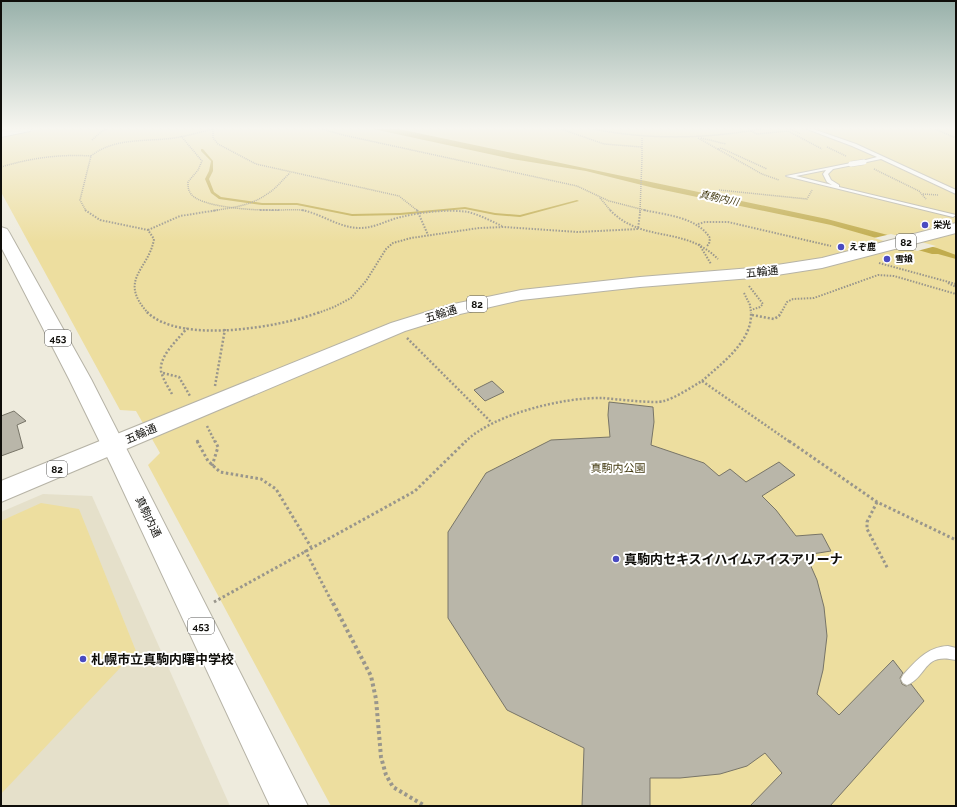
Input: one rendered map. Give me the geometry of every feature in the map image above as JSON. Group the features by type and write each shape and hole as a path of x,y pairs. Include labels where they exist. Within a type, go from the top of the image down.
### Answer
{"main road":[{"name":"五輪通","path":"1,492 398,327 456,309 521,295 764,272 869,257 952,224"},
{"name":"真駒内通","path":"1,232 114,446 289,806"}],"lane":[{"path":"840,167 788,176 843,189 952,224"},
{"path":"900,167 956,192"},
{"path":"831,169 825,174 829,181 843,189"},
{"path":"907,679 930,656 939,652 956,654"}],"path":[{"path":"88,167 80,200 84,210 100,220 148,230 185,215 219,211 238,207 255,201 272,190 290,173"},
{"path":"199,167 188,182 187,186 191,194 199,200 209,203 265,210 304,210 313,212 344,226 360,228 375,226 403,217 420,214 468,212 504,227"},
{"path":"266,167 290,173 390,193 405,199 420,214 428,235"},
{"path":"489,167 577,186 598,196 623,205 688,221 697,225 707,233 710,238 709,244 706,247"},
{"path":"638,229 642,167"},
{"path":"762,167 767,169"},
{"path":"719,190 807,199 814,188"},
{"path":"923,194 937,195"},
{"path":"598,196 623,221 638,229"},
{"path":"697,225 705,222 728,222 832,246"},
{"path":"148,230 154,239 154,243 152,249 144,260 136,279 135,288 137,295 147,312 156,320 187,328 225,329 277,324 306,317 339,305 358,292 386,249 390,246 406,239 479,228 504,227 578,232 638,229 675,236 698,244 706,247 718,259"},
{"path":"698,244 709,261"},
{"path":"869,257 956,284"},
{"path":"752,315 774,319 779,316 787,302 793,299 814,298 878,275 894,276 956,294"},
{"path":"946,281 956,287"},
{"path":"749,286 763,304 760,307 751,310"},
{"path":"214,602 305,550 415,491 469,438 492,424 526,410 562,402 601,398 663,402 702,381 739,344 748,330 752,315 751,302 744,293"},
{"path":"172,394 162,373 161,366 166,354 187,328"},
{"path":"215,386 225,329"},
{"path":"406,338 492,424"},
{"path":"162,373 179,377 190,396"},
{"path":"702,381 877,502 956,540"},
{"path":"207,426 218,447 211,466"},
{"path":"197,440 211,466 220,472 262,478 270,482 276,489 311,547"},
{"path":"877,502 867,522 868,529 888,569"},
{"path":"305,550 371,676 376,699 381,756 386,776 394,787 424,806"}],"shaded area":[{"name":"札幌市立真駒内曙中学校","path":"43,494 92,496 230,806 1,806 1,512"}],"green space":[{"name":"真駒内公園","path":"1,167 956,167 956,806 331,806 148,465 160,453 136,411 120,410 1,192"},
{"path":"41,503 79,509 136,651 1,794 1,521"}],"water":[{"name":"真駒内川","path":"559,167 578,167 827,219 937,248 956,255 956,259 938,254 932,254 831,225 654,188 586,171"}],"pier":[{"path":"891,234 936,246 917,251 874,238"}],"building":[{"path":"492,381 504,392 485,401 474,390"},
{"path":"609,402 653,407 654,422 651,445 704,463 719,476 730,469 746,482 779,462 795,475 762,496 776,510 796,536 822,534 831,551 806,555 817,580 824,607 827,636 823,670 817,694 839,715 893,660 903,673 900,678 902,684 906,686 911,684 924,701 830,806 750,806 782,773 765,753 747,766 720,774 680,778 650,778 650,806 582,806 584,748 507,710 448,618 448,532 486,473 551,440 610,437 608,415"},
{"path":"14,411 26,421 17,425 23,448 1,456 1,416"}],"waterway":[{"path":"211,167 207,179 213,193 220,198 262,204 297,204 352,215 400,214 465,208 495,214 520,216 577,201"}],"place":[{"name":"栄光","path":"925,225"},
{"name":"えぞ鹿","path":"841,247"},
{"name":"雪娘","path":"887,259"},
{"name":"真駒内セキスイハイムアイスアリーナ","path":"616,559"},
{"name":"札幌市立真駒内曙中学校","path":"83,659"}]}
